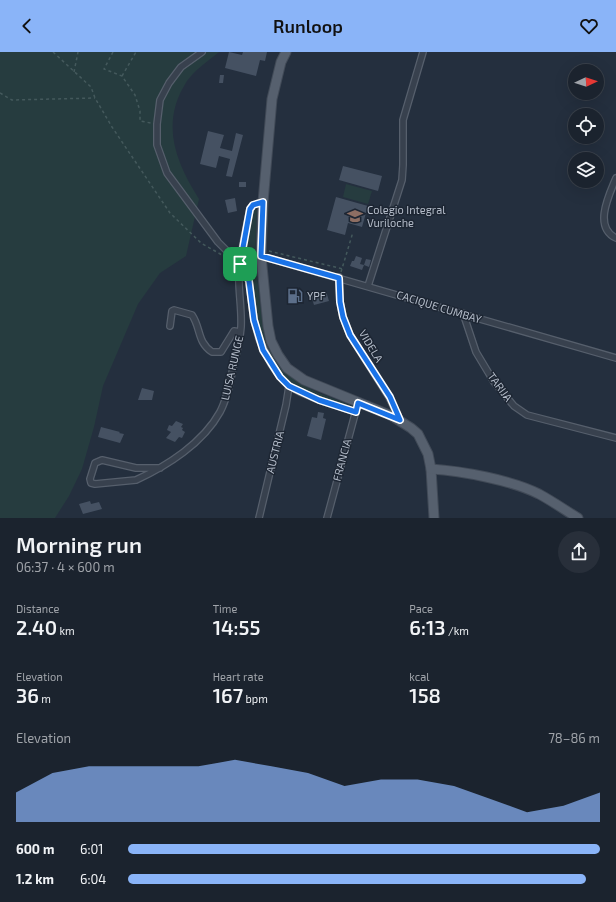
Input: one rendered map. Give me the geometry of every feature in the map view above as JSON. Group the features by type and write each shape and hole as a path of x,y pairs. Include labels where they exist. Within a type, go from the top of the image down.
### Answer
{"main road":[{"path":"286,52 278,73 272,99 263,202 261,256 268,326 271,341 287,368 297,376 357,407 400,420 418,434 428,454 431,469 434,518"},
{"path":"431,469 493,479 521,487 538,494 578,518"}],"street":[{"path":"202,52 181,67 169,83 160,100 157,124 157,145 167,172 205,225 240,264 249,281 254,320 263,350 280,377 289,386 319,400 357,407"},
{"path":"368,286 402,180 403,120 422,52"},
{"path":"616,178 605,209 604,220 606,230 616,238"},
{"name":"LUISA RUNGE","path":"160,468 136,468 102,460 95,464 90,479 91,483 95,484 136,480 160,468 190,447 213,422 220,411 226,396 240,332 239,274 250,209 253,205 263,202"},
{"name":"CACIQUE CUMBAY","path":"261,256 463,313 535,336 616,358"},
{"name":"VIDELA","path":"339,278 340,302 343,317 350,335 390,397 400,420"},
{"path":"170,326 172,311 174,310 192,315 203,345 212,352 221,352 234,331 240,332"},
{"name":"TARIJA","path":"463,313 476,352 494,382 514,406 527,415 616,438"},
{"name":"AUSTRIA","path":"261,518 289,386"},
{"name":"FRANCIA","path":"327,518 357,407"}],"path":[{"path":"53,52 91,87 95,98 112,127 170,213 201,243 221,255 230,254"},
{"path":"74,72 78,52"},
{"path":"113,52 104,68 122,76 134,95 140,112 140,121 157,124"},
{"path":"122,76 136,52"},
{"path":"0,93 12,100 95,98"},
{"path":"339,278 343,269 353,232"},
{"path":"269,251 343,269"}],"green space":[{"path":"0,52 219,52 198,69 187,81 174,112 174,142 178,156 190,185 199,199 186,256 160,273 138,304 103,386 94,427 82,469 69,496 55,518 0,518"},
{"path":"346,184 372,191 368,204 343,197"},
{"path":"254,209 257,210 255,260 263,326 269,348 280,366 301,384 319,393 353,406 351,408 303,391 285,377 269,354 257,316 248,262 248,243"}],"building":[{"path":"229,52 242,55 243,52 267,52 265,61 260,60 256,76 225,68"},
{"path":"220,75 224,75 223,83 219,83"},
{"path":"208,131 224,135 220,148 232,151 236,133 243,135 232,177 226,176 230,159 219,156 216,168 200,164"},
{"path":"343,166 382,176 378,191 339,180"},
{"path":"239,182 246,182 246,187 239,187"},
{"path":"336,197 368,206 362,227 348,223 345,235 327,230"},
{"path":"235,198 237,211 228,213 225,200"},
{"path":"356,256 362,258 360,264 364,265 362,270 350,266"},
{"path":"366,259 371,260 369,267 364,265"},
{"path":"326,291 329,301 314,305 311,295"},
{"path":"142,388 154,391 152,400 138,400"},
{"path":"318,412 324,413 323,418 326,419 321,440 307,436 312,417 317,418"},
{"path":"176,421 183,424 181,427 185,432 182,438 179,437 175,442 166,438 171,432 167,430 169,425 172,426"},
{"path":"101,427 124,434 120,443 98,437"},
{"path":"90,501 91,504 99,502 102,509 83,514 79,504"}],"place":[{"name":"Colegio Integral Vuriloche","path":"355,216"},
{"name":"YPF","path":"295,296"}],"route":[{"path":"263,202 261,256 339,278 340,302 343,317 350,335 390,397 400,420 358,403 356,412 319,400 289,386 280,377 263,350 254,320 249,281 240,264 250,209 253,205 263,202"}]}
